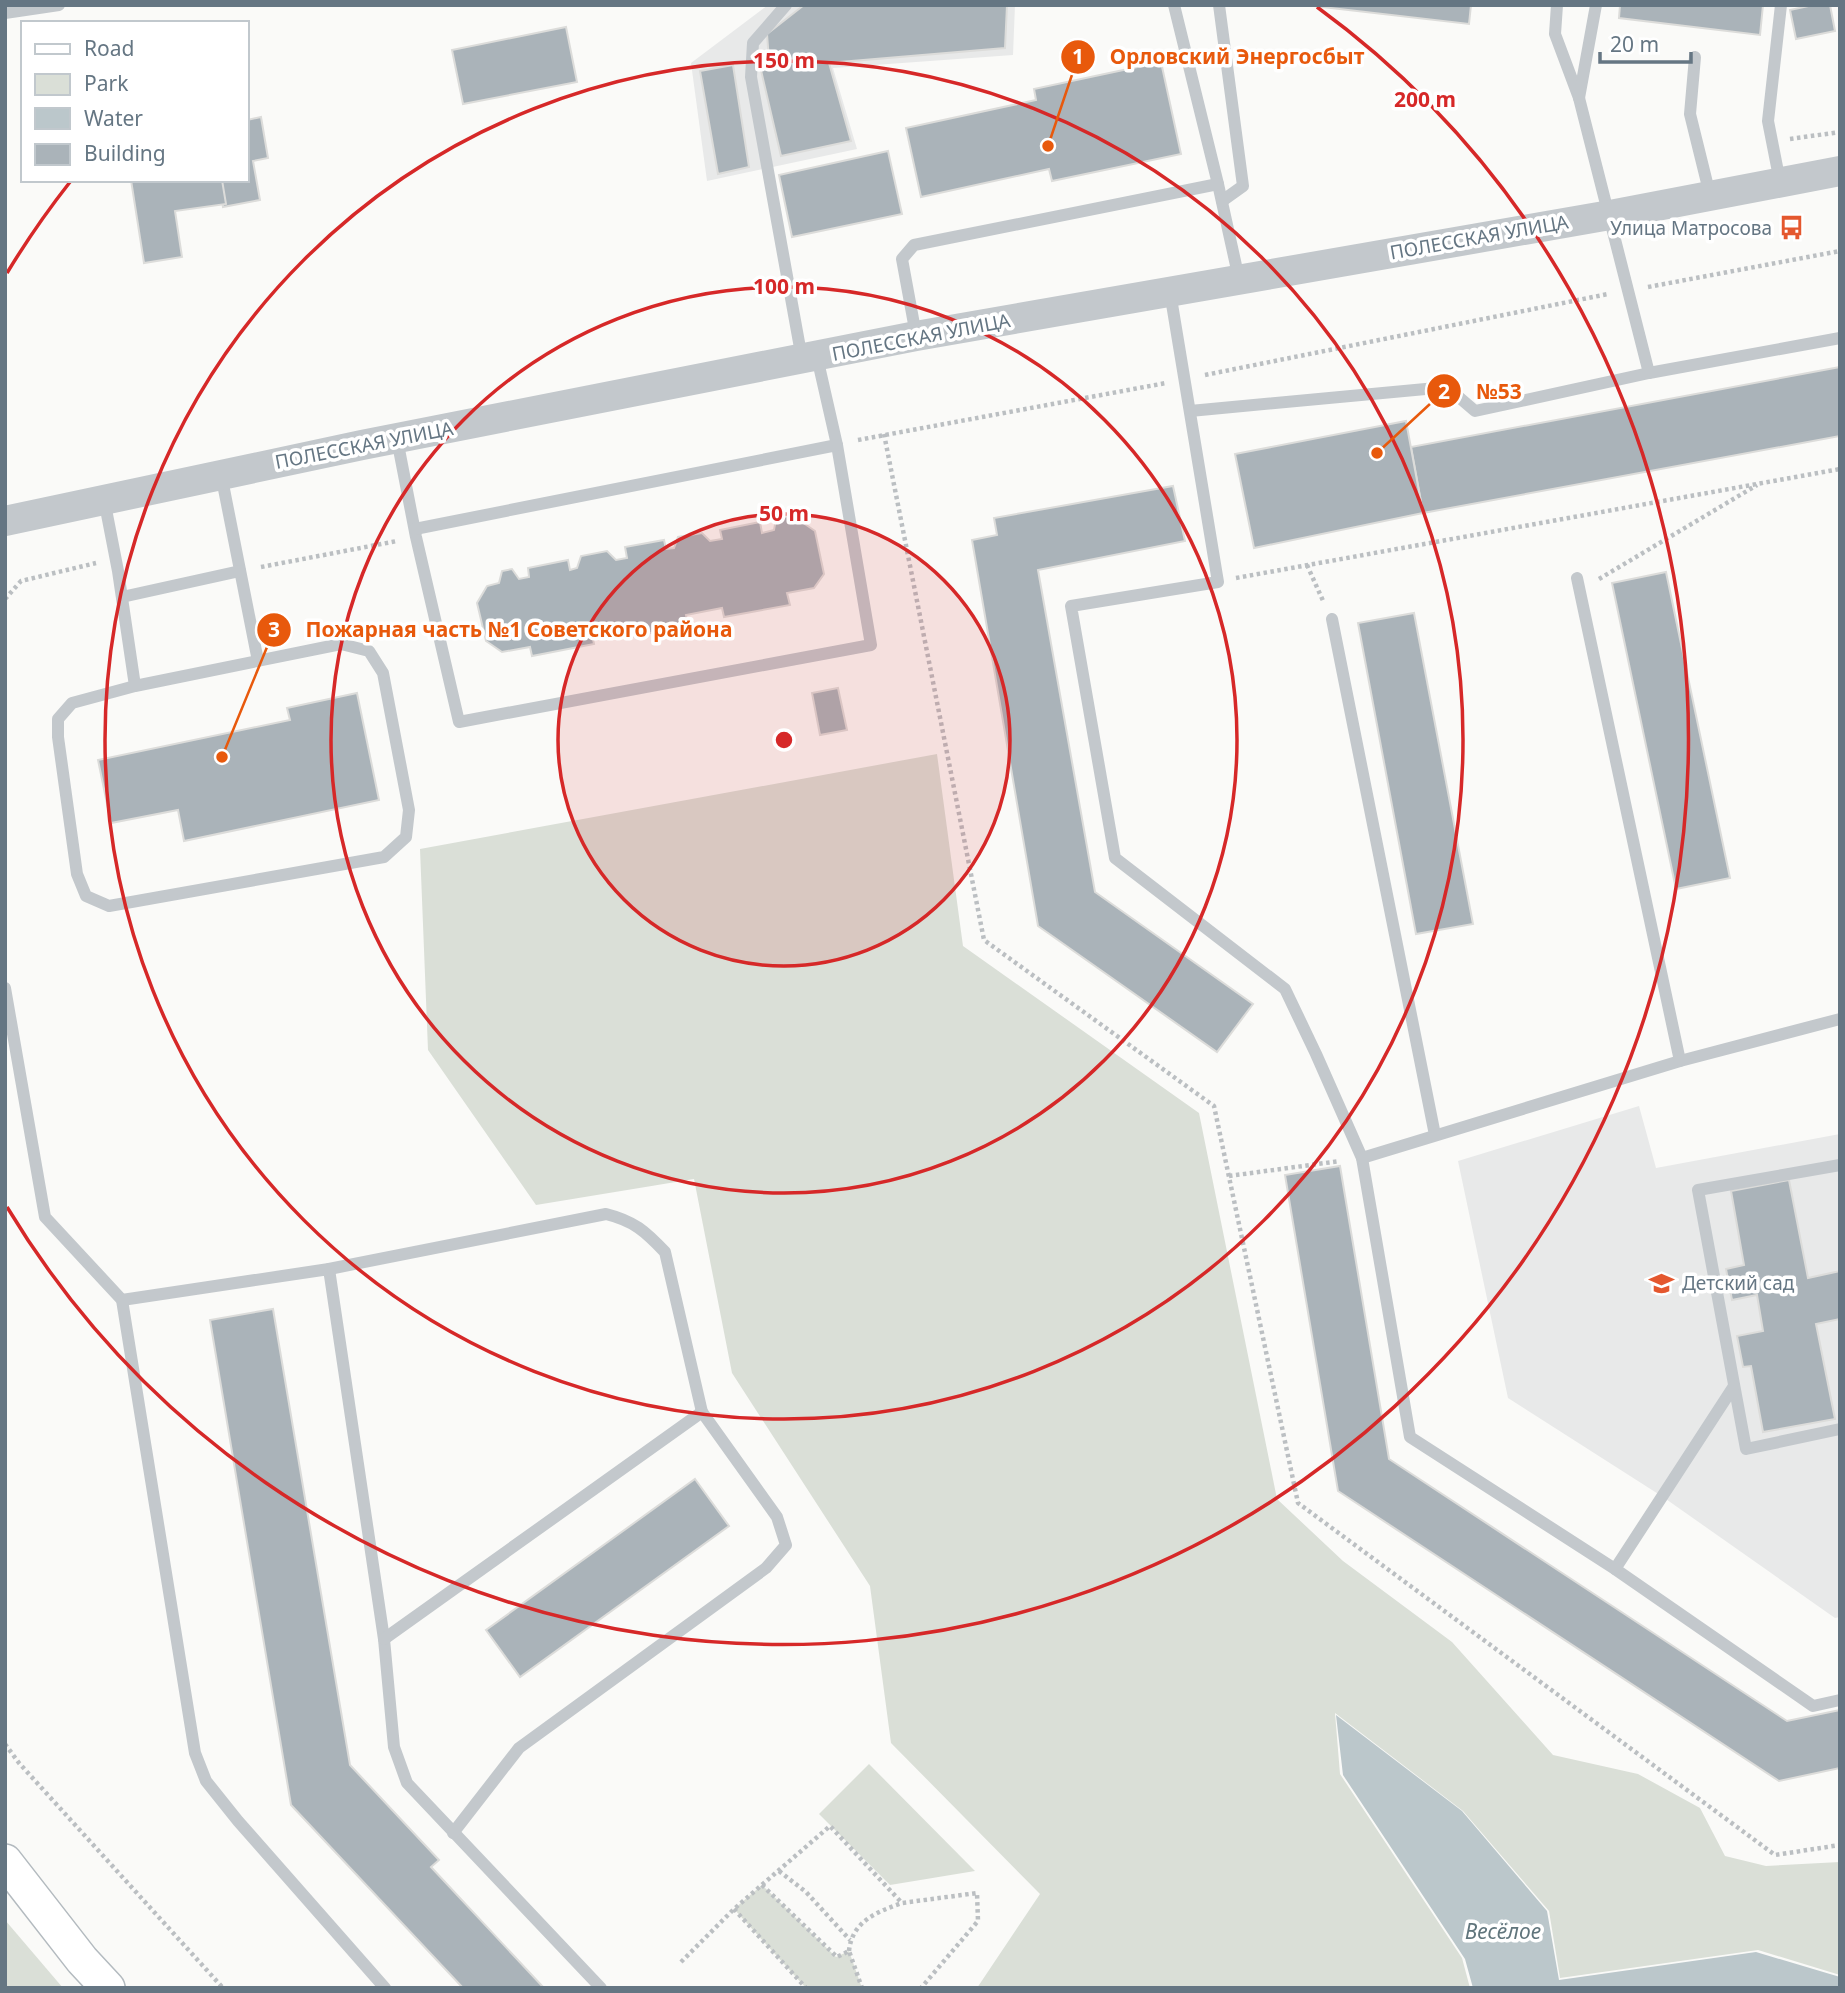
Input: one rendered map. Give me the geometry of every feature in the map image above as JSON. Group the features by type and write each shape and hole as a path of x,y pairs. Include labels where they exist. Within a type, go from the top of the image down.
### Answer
{"main road":[{"path":"5,1861 82,1960 108,1988"}],"street":[{"name":"ПОЛЕССКАЯ УЛИЦА","path":"5,520 220,474 916,336 1610,215 1840,171"}],"lane":[{"path":"5,13 59,5"},
{"path":"397,439 415,533 459,722 871,645 837,445 809,358 751,77 753,43 786,5"},
{"path":"1174,5 1239,279"},
{"path":"1219,5 1243,186 1222,201"},
{"path":"1557,5 1555,34 1579,98 1649,373"},
{"path":"1579,98 1596,5"},
{"path":"1780,181 1768,121 1781,5"},
{"path":"1695,57 1690,114 1710,195"},
{"path":"916,336 902,259 914,245 1218,184"},
{"path":"1170,292 1218,582 1071,606 1115,858 1285,989 1362,1158 1410,1437 1615,1569 1813,1706 1840,1700"},
{"path":"1190,411 1447,387 1475,411 1649,373 1840,338"},
{"path":"415,533 837,445"},
{"path":"220,474 258,661"},
{"path":"104,499 116,558 135,686"},
{"path":"122,597 240,571"},
{"path":"1579,584 1680,1061"},
{"path":"1332,619 1435,1135"},
{"path":"341,644 369,651 383,673 409,810 406,836 384,857 109,906 86,896 77,874 58,737 58,719 72,703 135,686 341,644"},
{"path":"5,988 46,1217 122,1300 195,1753 206,1781 238,1821 385,1988"},
{"path":"1362,1158 1680,1061 1840,1019"},
{"path":"1840,1165 1698,1190 1746,1449 1840,1429"},
{"path":"122,1300 329,1269 606,1214 627,1219 648,1234 665,1252 702,1412 777,1517 786,1545 766,1568 519,1748 453,1833"},
{"path":"329,1269 384,1639 394,1747 407,1783 601,1988"},
{"path":"1615,1569 1734,1386"},
{"path":"384,1639 702,1412"}],"path":[{"path":"1772,142 1840,132"},
{"path":"837,445 1840,251"},
{"path":"884,434 984,940 1214,1106 1298,1503 1775,1855 1840,1845"},
{"path":"1218,582 1840,469"},
{"path":"1579,584 1761,483"},
{"path":"240,571 415,533"},
{"path":"5,599 21,581 116,558"},
{"path":"1307,565 1332,619"},
{"path":"1229,1176 1362,1158"},
{"path":"5,1744 19,1763 223,1988"},
{"path":"681,1962 734,1909 830,1826 902,1903"},
{"path":"779,1871 806,1892 850,1940"},
{"path":"762,1885 837,1957 849,1951"},
{"path":"862,1988 849,1951 850,1940 863,1921 875,1913 902,1903 977,1893 978,1921 921,1988"},
{"path":"734,1909 806,1988"}],"shaded area":[{"path":"768,5 1015,5 1013,55 833,68 857,149 707,181 691,63"},
{"name":"Детский сад","path":"1639,1106 1656,1168 1840,1134 1840,1617 1835,1618 1663,1497 1508,1398 1458,1161"}],"green space":[{"path":"937,754 963,946 1199,1113 1277,1499 1343,1561 1452,1642 1553,1755 1638,1774 1700,1808 1725,1856 1766,1866 1840,1862 1840,1975 1758,1950 1560,1978 1549,1911 1463,1811 1335,1713 1340,1774 1462,1958 1470,1988 977,1988 1040,1894 891,1743 870,1586 732,1373 694,1179 536,1205 428,1050 420,849"},
{"path":"869,1764 975,1871 890,1885 819,1814"},
{"path":"762,1885 836,1957 849,1951 862,1988 806,1988 734,1909"},
{"path":"5,1920 63,1988 5,1988"}],"water":[{"name":"Весёлое","path":"1336,1715 1462,1811 1547,1911 1559,1980 1756,1952 1840,1977 1840,1988 1473,1988 1465,1959 1343,1775"}],"building":[{"path":"804,5 1007,5 1005,48 829,63 851,141 781,156 760,66 769,60 767,34"},
{"path":"1305,5 1471,5 1469,24"},
{"path":"1620,5 1763,5 1760,35 1619,18"},
{"path":"1813,5 1830,5 1835,31 1796,39 1790,10"},
{"path":"566,27 577,82 463,104 452,50"},
{"path":"1161,62 1181,154 1052,181 1049,169 921,197 906,128 1036,100 1034,89"},
{"path":"733,65 749,167 718,174 700,71"},
{"path":"261,117 268,158 253,161 260,200 223,207 219,182 248,182 248,120"},
{"path":"888,151 902,214 792,237 779,175"},
{"path":"131,182 222,182 226,204 175,211 182,257 144,263"},
{"path":"1840,367 1840,436 1423,513 1411,447"},
{"path":"1406,421 1423,513 1254,548 1235,454"},
{"path":"1173,486 1185,541 1038,570 1095,892 1253,1004 1217,1052 1038,926 972,540 997,535 994,518"},
{"path":"788,516 794,523 802,522 815,531 824,574 814,588 787,593 790,605 724,617 722,608 686,615 688,626 619,639 618,630 592,634 594,644 532,656 530,647 502,652 486,641 477,603 487,586 499,583 502,571 512,569 519,579 529,577 528,568 568,560 570,570 577,568 581,556 607,551 616,560 627,558 625,547 664,540 666,549 674,548 678,537 702,533 710,541 722,539 720,530 760,522 762,533 774,530 776,519"},
{"path":"1666,572 1730,878 1676,889 1612,583"},
{"path":"1414,613 1473,924 1416,934 1358,623"},
{"path":"838,688 847,730 820,735 812,693"},
{"path":"357,693 379,800 184,841 178,810 111,823 98,760 290,720 287,708"},
{"path":"1340,1166 1389,1459 1787,1721 1840,1710 1840,1768 1779,1781 1338,1491 1285,1175"},
{"path":"1789,1180 1808,1278 1840,1271 1840,1319 1816,1324 1835,1419 1763,1432 1751,1366 1743,1367 1737,1336 1763,1331 1757,1295 1732,1300 1726,1269 1744,1265 1731,1191"},
{"path":"273,1309 350,1765 439,1860 431,1867 544,1988 463,1988 291,1805 210,1320"},
{"path":"695,1479 729,1526 520,1677 486,1630"}],"place":[{"name":"Орловский Энергосбыт","path":"1048,146"},
{"name":"Улица Матросова","path":"1792,228"},
{"name":"№53","path":"1377,453"},
{"name":"Пожарная часть №1 Советского района","path":"222,757"},
{"name":"Детский сад","path":"1662,1283"}]}
